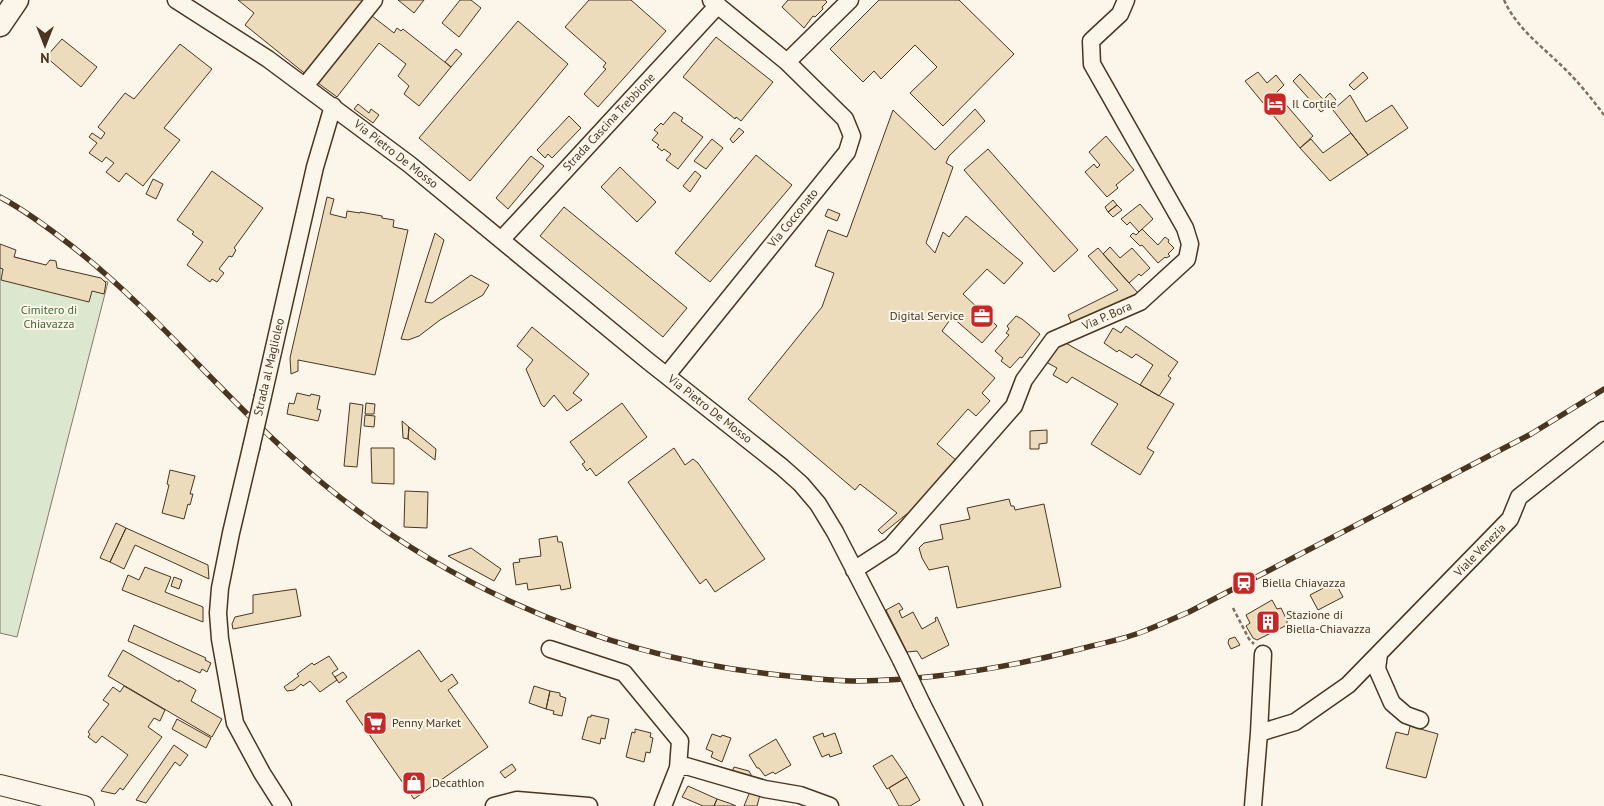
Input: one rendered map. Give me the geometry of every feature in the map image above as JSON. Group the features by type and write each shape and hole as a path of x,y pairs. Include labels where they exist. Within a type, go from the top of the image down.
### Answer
{"highway":[{"path":"0,25 17,0"}],"main road":[{"path":"0,785 84,806"}],"street":[{"path":"305,86 374,0"},
{"path":"787,62 850,0"},
{"name":"Via P. Bora","path":"854,570 891,546 1014,406 1024,380 1053,340 1140,302 1187,259 1190,244 1185,228 1092,64 1091,41 1120,14 1126,0"},
{"path":"185,3 333,106"},
{"name":"Strada Cascina Trebbione","path":"501,240 715,3 787,62"},
{"name":"Via Cocconato","path":"667,375 847,152 852,136 845,118 787,62"},
{"name":"Via Pietro De Mosso","path":"333,106 409,164 801,484 818,504 854,570 974,806"},
{"name":"Strada al Maglioleo","path":"283,806 262,773 235,723 220,639 218,613 220,588 231,533 315,167 333,106"},
{"name":"Viale Venezia","path":"1259,733 1295,722 1348,685 1510,519 1519,497 1604,430"},
{"path":"550,649 624,673 680,740 678,768 663,806"},
{"path":"1252,806 1259,733 1263,654"},
{"path":"1379,654 1377,668 1392,703 1406,715 1420,720"},
{"path":"678,768 686,766 765,789 800,795 830,806"},
{"path":"494,806 517,800 589,806"}],"path":[{"path":"1504,0 1516,22 1567,70 1593,99 1604,115"},
{"path":"1233,608 1249,639 1263,654"}],"green space":[{"name":"Cimitero di Chiavazza","path":"0,253 108,282 17,637 0,633"}],"building":[{"path":"238,0 368,0 308,76 245,25 254,13"},
{"path":"398,0 424,0 414,13"},
{"path":"460,0 471,0 481,8 459,37 442,23"},
{"path":"589,0 631,0 666,31 598,107 584,94 606,69 603,67 606,63 565,27"},
{"path":"788,0 825,0 827,2 822,7 823,9 815,17 813,16 804,28 782,7"},
{"path":"879,0 959,0 1014,54 943,126 910,93 937,67 915,45 881,79 874,71 863,82 830,49"},
{"path":"372,16 394,33 397,28 401,31 403,29 451,67 419,106 404,94 409,86 398,76 406,64 379,43 337,97 318,83"},
{"path":"518,21 568,64 470,181 419,138"},
{"path":"716,37 773,82 741,121 736,117 735,119 683,77"},
{"path":"62,39 97,67 81,87 46,57"},
{"path":"180,44 212,69 164,128 180,140 143,186 126,173 119,182 106,172 114,163 106,157 102,162 89,153 97,143 89,137 92,133 101,139 105,133 98,127 125,93 134,99"},
{"path":"456,49 462,54 451,67 445,62"},
{"name":"Il Cortile","path":"1258,72 1267,83 1276,75 1284,85 1276,93 1313,136 1300,148 1245,81"},
{"path":"1363,72 1368,78 1354,90 1349,85"},
{"path":"1300,74 1329,106 1321,112 1293,81"},
{"path":"1330,93 1336,100 1329,106 1323,100"},
{"path":"1350,95 1366,122 1392,105 1408,128 1368,155 1333,110"},
{"path":"358,104 369,113 371,109 379,115 373,123 354,109"},
{"path":"975,109 985,121 949,156 946,163 953,167 926,243 935,253 943,232 949,237 966,216 1023,263 1004,284 987,269 963,294 997,326 982,343 952,317 942,331 995,378 982,393 990,401 976,416 968,409 937,444 957,461 910,515 908,513 882,534 878,530 897,513 860,484 855,490 748,399 822,307 834,273 815,266 828,230 847,237 893,110 935,150"},
{"path":"674,112 683,118 681,121 703,137 678,169 666,160 671,154 664,149 662,151 657,147 659,145 652,140 658,133 654,130 661,123 663,125"},
{"path":"569,116 581,128 552,158 548,154 545,158 537,150"},
{"path":"739,128 744,132 733,143 730,139"},
{"path":"1351,133 1368,155 1330,181 1300,148 1311,139 1323,153"},
{"path":"1106,136 1134,170 1116,185 1118,188 1107,197 1085,172 1094,164 1097,168 1100,165 1089,152"},
{"path":"712,139 723,148 706,169 694,161"},
{"path":"988,149 1078,250 1054,272 964,170"},
{"path":"756,155 792,185 710,282 675,253"},
{"path":"531,156 544,166 508,209 496,198"},
{"path":"620,167 656,202 637,222 601,187"},
{"path":"212,171 263,208 234,248 236,250 232,257 229,256 219,269 224,273 217,282 212,279 210,282 187,265 203,242 192,234 194,232 177,220"},
{"path":"695,171 701,176 690,192 683,186"},
{"path":"153,179 163,184 156,199 146,194"},
{"path":"327,197 334,199 330,214 346,218 347,211 382,216 382,218 394,220 393,227 408,230 375,375 298,360 298,371 291,374 290,358"},
{"path":"1113,200 1117,205 1108,212 1105,207"},
{"path":"1140,204 1153,219 1139,232 1130,222 1127,225 1121,219"},
{"path":"1117,205 1122,210 1113,217 1108,212"},
{"path":"564,207 687,308 663,337 540,236"},
{"path":"828,209 840,214 837,221 825,216"},
{"path":"1142,229 1158,245 1165,237 1169,240 1168,242 1174,248 1168,254 1170,256 1165,257 1158,263 1142,245 1140,246 1130,236 1133,233 1136,235"},
{"path":"435,233 444,240 425,302 432,303 471,275 489,285 483,295 440,320 419,336 408,340 401,339"},
{"path":"0,244 16,250 14,257 46,265 50,260 56,261 57,268 101,278 106,283 104,294 92,291 89,302 1,280 3,269 0,268"},
{"path":"1110,247 1120,258 1132,248 1150,268 1141,276 1139,274 1129,283 1103,254"},
{"path":"1098,248 1138,293 1072,324 1068,315 1118,290 1088,256"},
{"path":"1016,316 1040,334 1022,358 1020,357 1010,368 1001,361 1003,358 995,351 1009,335 1006,333 1009,329 1007,326"},
{"path":"1126,326 1178,362 1168,376 1171,378 1159,396 1140,385 1153,365 1136,354 1132,358 1119,350 1117,352 1104,343 1113,328 1121,333"},
{"path":"532,327 589,374 573,393 582,400 567,411 554,395 544,407 541,404 526,369 533,360 517,346"},
{"path":"1062,341 1174,404 1147,448 1154,452 1140,475 1091,444 1118,404 1072,377 1067,383 1053,375 1057,368 1044,361"},
{"path":"297,393 320,396 317,409 321,410 318,421 287,414 289,403 294,404"},
{"path":"350,403 363,405 357,467 344,466"},
{"path":"366,403 375,404 374,414 365,414"},
{"path":"622,403 647,437 596,476 590,468 587,471 582,464 585,462 570,442"},
{"path":"365,415 375,416 374,427 364,426"},
{"path":"402,421 409,427 408,439 403,438"},
{"path":"409,427 436,449 435,460 408,439"},
{"path":"1047,430 1047,443 1039,444 1039,449 1030,449 1030,431"},
{"path":"371,448 394,448 394,484 372,483"},
{"path":"674,448 685,465 693,459 698,463 765,559 715,592 706,579 700,584 628,482"},
{"path":"170,470 195,476 190,494 193,494 184,519 162,513 169,485 167,484"},
{"path":"405,491 428,492 427,528 404,527"},
{"path":"1009,499 1011,506 1014,506 1015,510 1044,504 1061,587 957,608 948,566 929,570 919,548 924,543 943,539 940,525 970,519 967,508"},
{"path":"116,523 126,528 110,562 100,558"},
{"path":"126,528 208,565 209,579 135,545 124,569 110,562"},
{"path":"557,536 558,542 562,542 571,588 561,590 560,585 528,590 527,583 516,585 513,563 520,562 519,559 541,556 539,539"},
{"path":"471,548 501,569 494,581 448,556"},
{"path":"145,567 171,577 165,592 203,607 203,622 122,590 128,575 139,580"},
{"path":"174,577 182,580 179,589 171,586"},
{"path":"1335,582 1343,597 1318,610 1310,595"},
{"path":"296,589 301,616 233,629 232,624 235,617 253,613 253,595"},
{"name":"Stazione di Biella-Chiavazza","path":"1272,600 1277,609 1281,608 1287,620 1287,625 1257,640 1253,638 1246,626 1250,623 1246,615"},
{"path":"899,603 903,609 899,611 902,618 913,612 922,629 936,621 935,618 937,617 949,645 922,659 917,651 907,652 886,610"},
{"path":"134,625 206,658 205,660 211,663 207,672 202,669 200,673 128,641"},
{"path":"1235,637 1240,645 1231,649 1228,643 1229,639"},
{"path":"123,650 196,690 191,701 222,719 212,737 108,676"},
{"path":"419,650 441,682 452,674 458,683 448,690 488,747 414,799 346,701"},
{"path":"329,656 338,669 332,673 337,680 320,692 310,681 303,686 301,684 294,690 287,691 284,687 299,676 297,674 312,663 314,665"},
{"path":"343,672 347,677 339,683 335,677"},
{"path":"124,686 165,710 160,721 154,718 148,727 162,737 123,790 120,788 115,794 101,791 128,755 102,736 96,743 88,737 90,734 88,732 109,704 103,700 113,687 120,692"},
{"path":"534,686 550,691 546,709 529,703"},
{"path":"550,691 560,693 560,696 566,698 562,716 553,714 554,711 546,709"},
{"path":"591,715 609,719 605,739 601,738 600,744 582,739 588,717 591,717"},
{"path":"177,719 211,738 206,748 172,729"},
{"path":"1410,726 1438,734 1426,778 1386,768 1396,732 1408,735"},
{"path":"635,729 651,733 650,737 653,738 650,753 646,752 644,762 626,757 632,732 635,733"},
{"path":"823,733 824,737 835,733 842,753 830,757 829,754 822,757 813,737"},
{"path":"712,734 731,738 722,762 711,757 713,752 706,749"},
{"path":"776,739 791,765 775,774 773,772 765,776 757,768 749,755"},
{"path":"174,745 188,755 180,766 175,762 146,803 136,800"},
{"path":"892,755 907,777 887,789 873,766"},
{"path":"512,764 516,770 505,778 500,772"},
{"path":"734,767 749,771 755,782 731,774"},
{"path":"907,777 920,800 910,806 899,806 889,788"},
{"path":"688,786 717,799 714,806 703,806 682,797"},
{"path":"751,789 761,791 757,806 744,806"},
{"path":"717,799 729,803 736,806 714,806"}],"railway":[{"path":"0,197 47,227 102,271 157,322 289,454 341,498 395,537 452,572 512,602 574,628 638,648 703,664 770,674 825,680 858,681 970,672 1053,656 1132,635 1189,612 1531,434 1604,389"}],"place":[{"name":"Il Cortile","path":"1275,104"},
{"name":"Digital Service","path":"982,316"},
{"name":"Biella Chiavazza","path":"1244,583"},
{"name":"Stazione di Biella-Chiavazza","path":"1268,622"},
{"name":"Penny Market","path":"375,723"},
{"name":"Decathlon","path":"414,783"}]}
